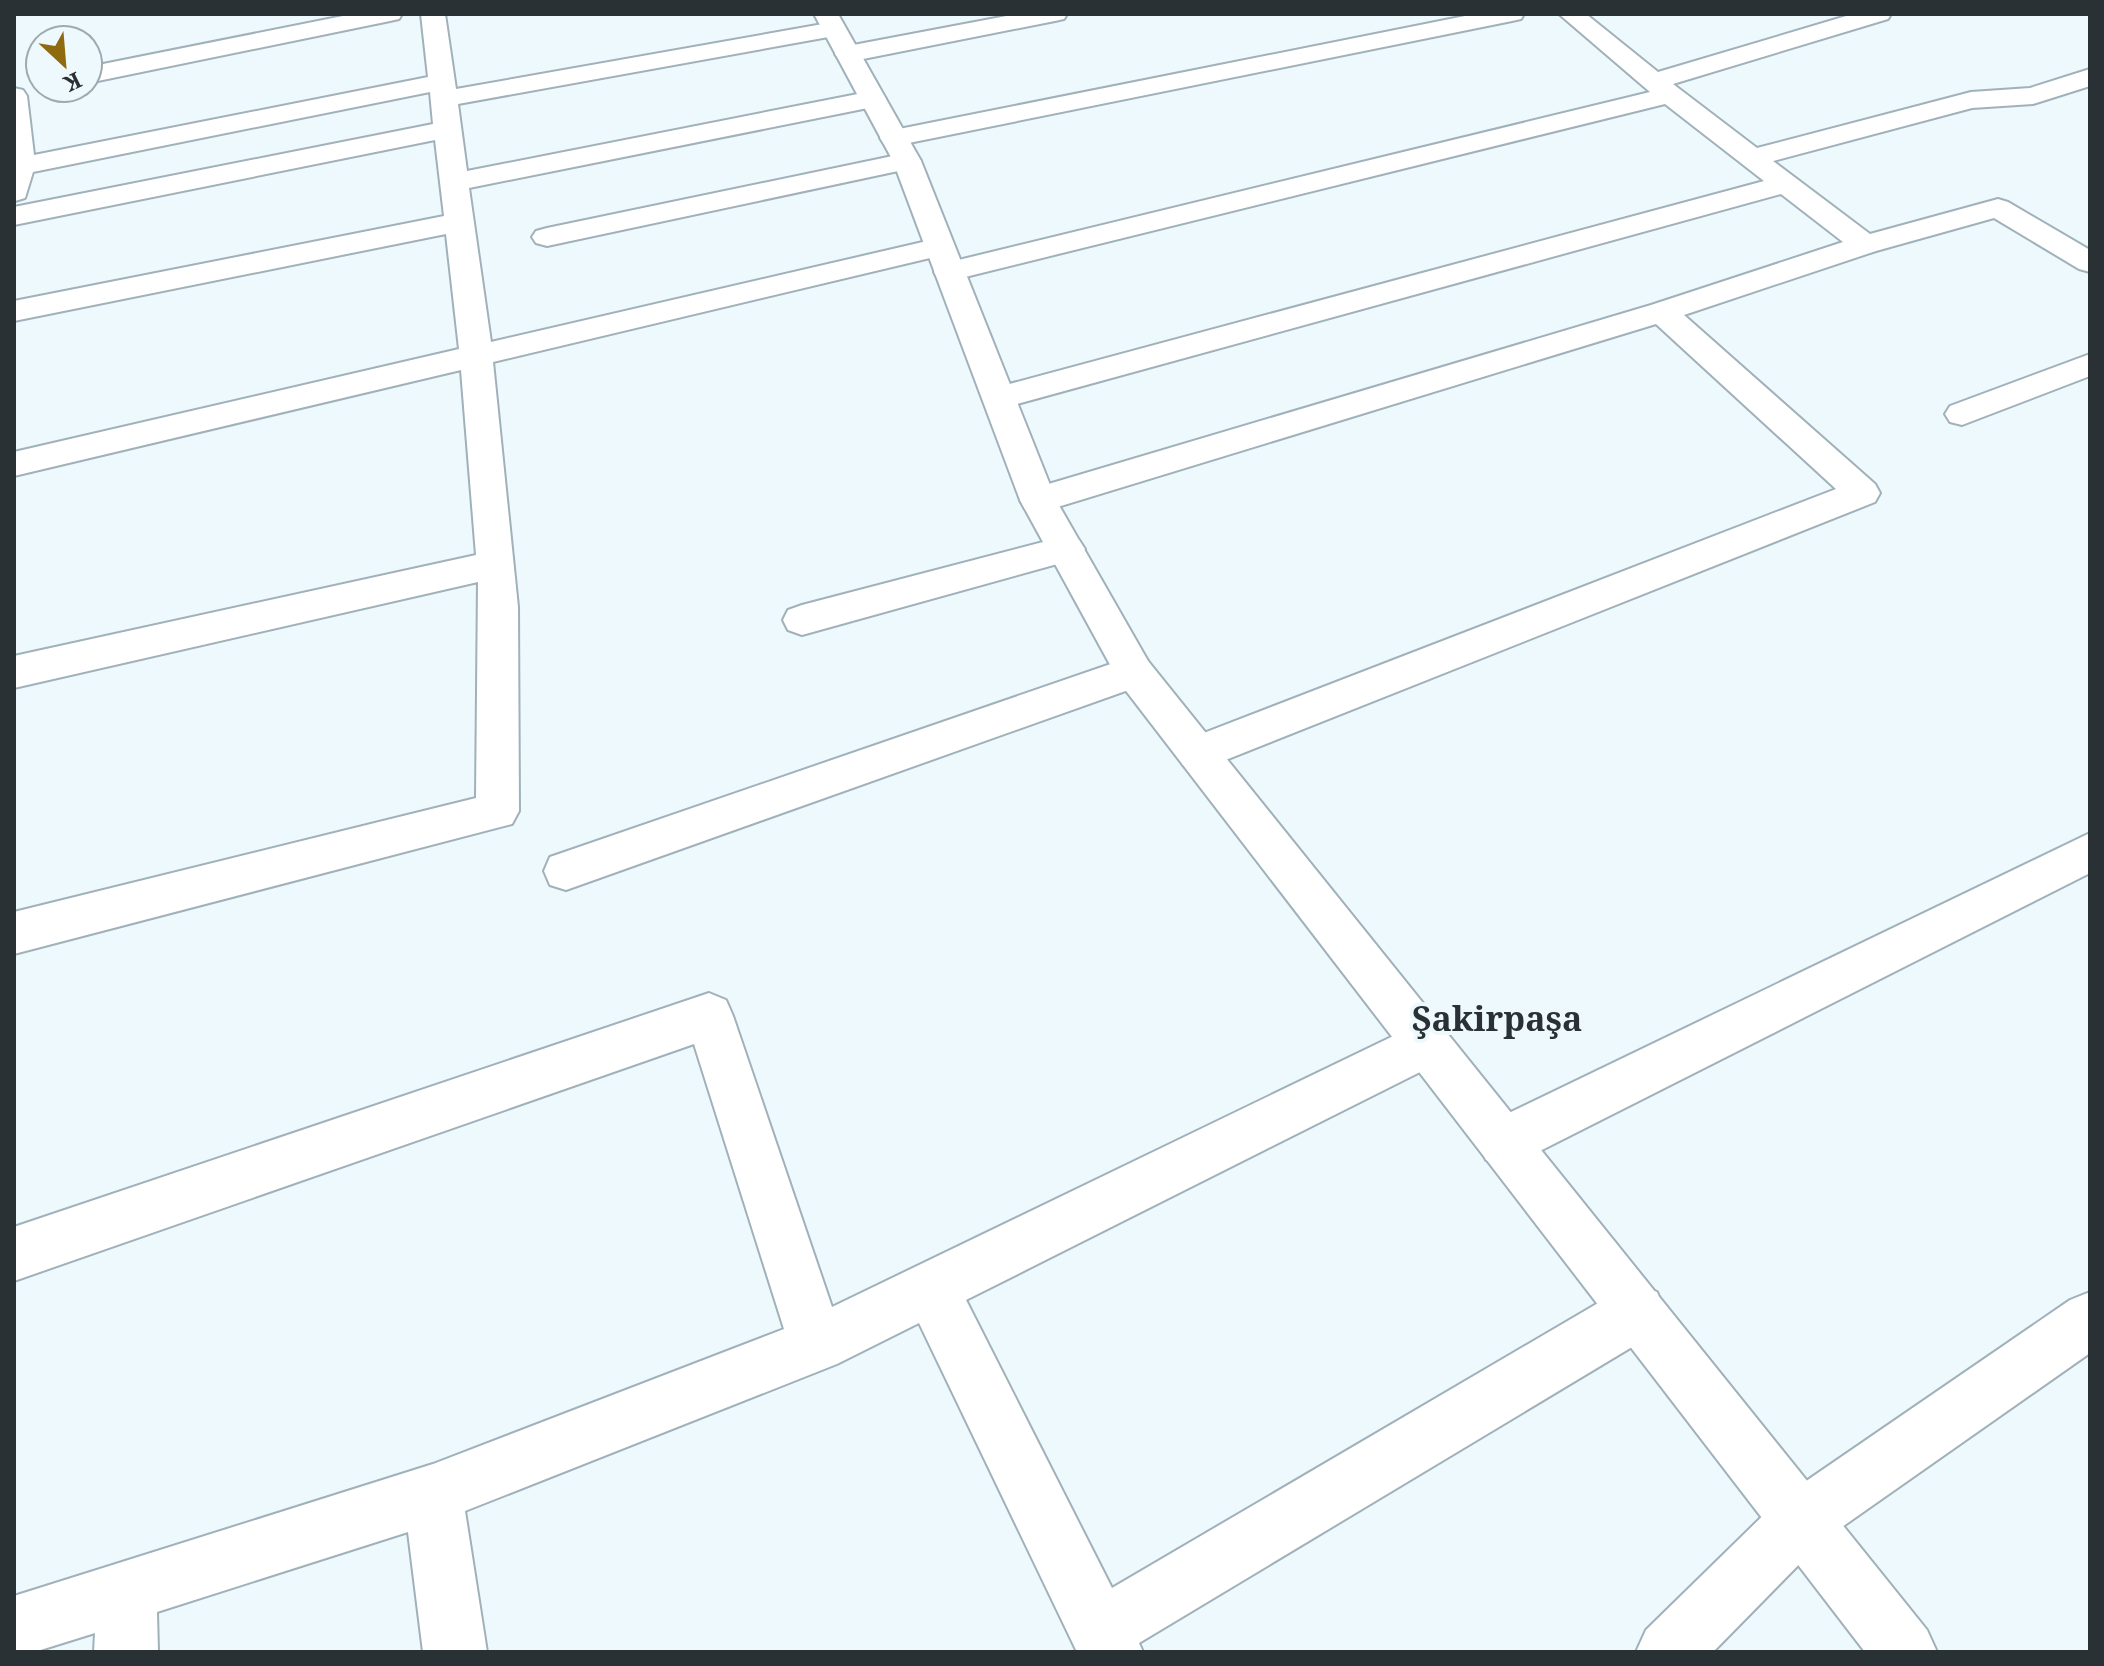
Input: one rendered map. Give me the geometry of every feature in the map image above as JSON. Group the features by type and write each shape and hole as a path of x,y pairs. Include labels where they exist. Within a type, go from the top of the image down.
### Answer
{"street":[{"path":"250,14 264,40"},
{"path":"104,72 390,14"},
{"path":"14,933 497,811 499,607 476,355 435,14"},
{"path":"21,166 443,90 836,32 1055,14"},
{"path":"547,237 900,149 1512,14"},
{"path":"1571,14 1662,89 1865,245"},
{"path":"14,464 476,355 945,260 1662,89 1879,14"},
{"path":"836,32 900,149 1038,500 1134,672 1905,1652"},
{"path":"1752,158 1971,100 2033,96 2090,77"},
{"path":"14,94 21,128 21,166 14,198"},
{"path":"454,182 873,99"},
{"path":"14,216 447,129"},
{"path":"999,398 1786,184"},
{"path":"1038,500 1662,312 1865,245 1998,208 2086,256"},
{"path":"14,311 459,222"},
{"path":"1198,753 1862,493 1662,312"},
{"path":"1962,414 2090,364"},
{"path":"802,620 1066,549"},
{"path":"14,672 495,564"},
{"path":"566,871 1134,672"},
{"path":"1504,1142 2090,852"},
{"path":"14,1254 709,1016 817,1344"},
{"path":"14,1627 433,1494 817,1344 1427,1044"},
{"path":"931,1289 1106,1642 1637,1312"},
{"path":"1668,1652 1801,1520 2090,1320"},
{"path":"433,1494 455,1652"},
{"path":"126,1589 126,1652"}],"district":[{"name":"Şakirpaşa","path":"1497,1019"}]}
